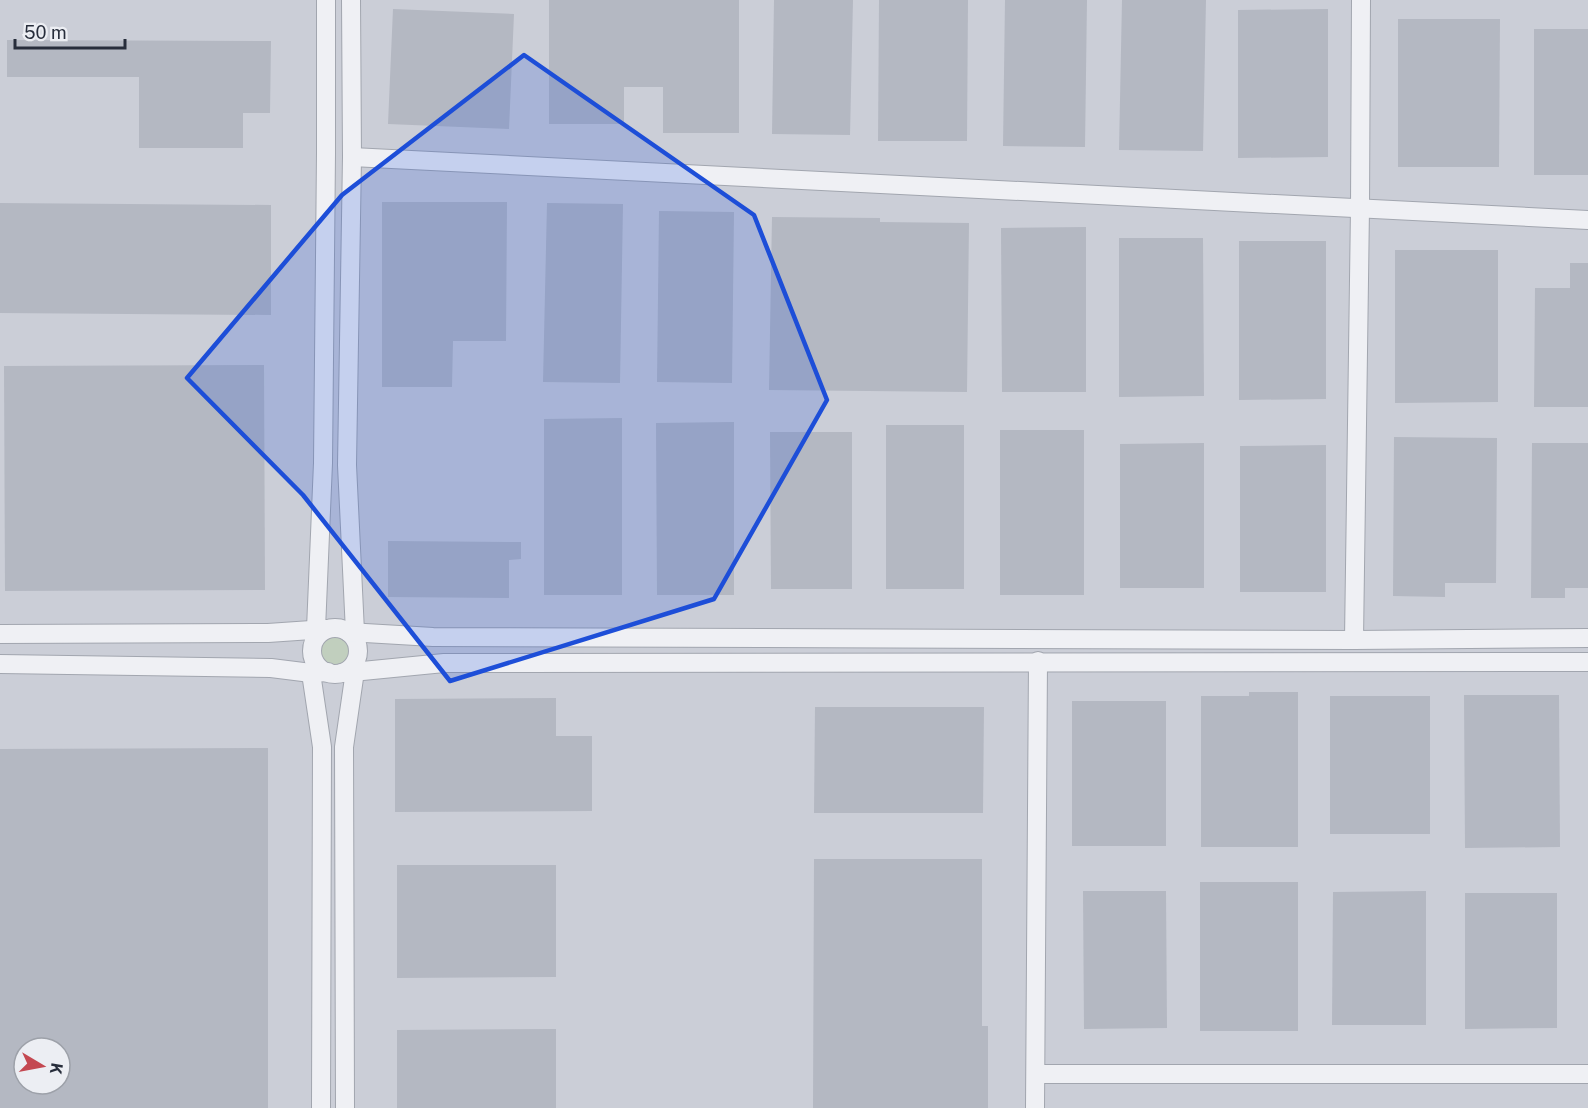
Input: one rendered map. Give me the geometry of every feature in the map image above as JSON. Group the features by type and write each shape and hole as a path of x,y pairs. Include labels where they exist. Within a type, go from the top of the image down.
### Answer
{"street":[{"path":"326,0 322,632 313,644 312,651 316,664 321,669 334,672 348,669 353,664 358,651 352,632 347,465 352,157 351,0"},
{"path":"1354,639 1361,0"},
{"path":"352,157 1588,220"},
{"path":"0,634 268,633 342,629 352,632 433,637 1588,638"},
{"path":"1035,1108 1038,661"},
{"path":"0,664 271,668 334,672 444,663 1588,662"},
{"path":"321,1108 322,747 334,672"},
{"path":"334,672 344,747 345,1108"},
{"path":"1036,1074 1588,1074"}],"highlighted area":[{"path":"524,55 754,215 827,400 714,599 450,681 303,495 187,378 342,195"}],"shaded area":[{"path":"0,0 1588,0 1588,1108 0,1108"}],"green space":[{"path":"335,637 345,641 349,651 345,661 335,665 325,661 321,651 325,641"}],"building":[{"path":"549,0 739,0 739,133 663,133 663,87 624,87 624,124 549,124"},
{"path":"774,0 853,0 850,135 772,134"},
{"path":"879,0 968,0 967,141 878,141"},
{"path":"1005,0 1087,0 1085,147 1003,146"},
{"path":"1122,0 1206,0 1203,151 1119,150"},
{"path":"393,9 514,14 509,129 388,124"},
{"path":"1328,9 1328,157 1238,158 1238,10"},
{"path":"1398,19 1500,19 1499,167 1398,167"},
{"path":"1534,29 1588,29 1588,175 1534,175"},
{"path":"7,40 271,41 270,113 243,113 243,148 139,148 139,77 7,77"},
{"path":"382,202 507,202 506,341 453,341 452,387 382,387"},
{"path":"0,203 271,205 271,315 0,313"},
{"path":"547,203 623,204 620,383 543,382"},
{"path":"659,211 734,212 732,383 657,382"},
{"path":"772,217 880,218 880,222 969,223 967,392 769,390"},
{"path":"1086,227 1086,392 1002,392 1001,228"},
{"path":"1119,238 1203,238 1204,396 1119,397"},
{"path":"1239,241 1326,241 1326,399 1239,400"},
{"path":"1395,250 1498,250 1498,402 1395,403"},
{"path":"1570,263 1588,263 1588,407 1534,407 1535,288 1570,288"},
{"path":"264,365 265,590 5,591 4,366"},
{"path":"622,418 622,595 544,595 544,419"},
{"path":"734,422 734,595 657,595 656,423"},
{"path":"886,425 964,425 964,589 886,589"},
{"path":"1000,430 1084,430 1084,595 1000,595"},
{"path":"770,432 852,432 852,589 771,589"},
{"path":"1394,437 1497,438 1496,583 1445,583 1445,597 1393,596"},
{"path":"1204,443 1204,588 1120,588 1120,444"},
{"path":"1532,443 1588,443 1588,588 1565,588 1565,598 1531,598"},
{"path":"1326,445 1326,592 1240,592 1240,446"},
{"path":"388,541 521,542 521,559 509,560 509,598 388,597"},
{"path":"1249,692 1298,692 1298,847 1201,847 1201,696 1249,696"},
{"path":"1464,695 1559,695 1560,847 1465,848"},
{"path":"1330,696 1430,696 1430,834 1330,834"},
{"path":"556,698 556,736 592,736 592,811 395,812 395,699"},
{"path":"1072,701 1166,701 1166,846 1072,846"},
{"path":"815,707 984,707 983,813 814,813"},
{"path":"268,748 268,1108 0,1108 0,749"},
{"path":"814,859 982,859 982,1026 988,1026 988,1108 813,1108"},
{"path":"397,865 556,865 556,977 397,978"},
{"path":"1200,882 1298,882 1298,1031 1200,1031"},
{"path":"1083,891 1166,891 1167,1028 1084,1029"},
{"path":"1426,891 1426,1025 1332,1025 1333,892"},
{"path":"1465,893 1557,893 1557,1028 1465,1029"},
{"path":"556,1029 556,1108 397,1108 397,1030"}]}
